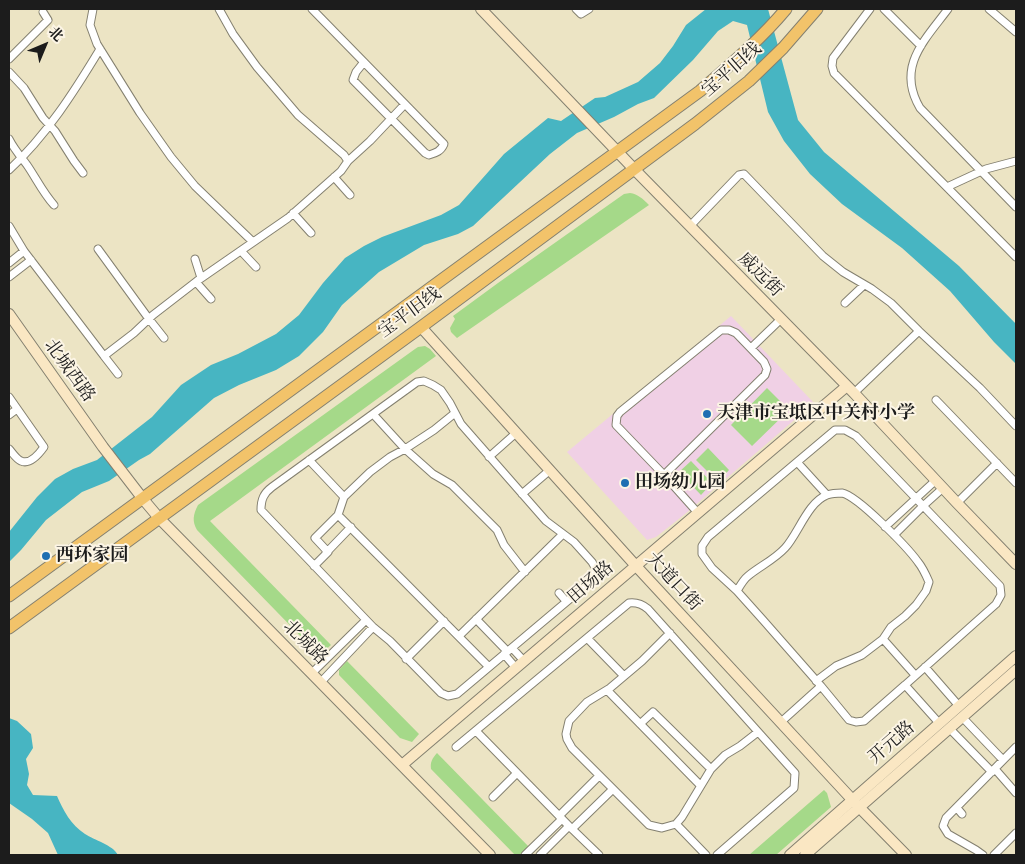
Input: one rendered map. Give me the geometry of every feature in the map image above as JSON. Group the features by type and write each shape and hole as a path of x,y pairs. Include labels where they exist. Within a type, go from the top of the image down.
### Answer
{"main road":[{"name":"宝平旧线","path":"9,596 700,91 742,54 786,9"},
{"name":"宝平旧线","path":"9,628 421,327 702,118 749,81 783,48 817,9"}],"street":[{"path":"93,9 90,25 100,49 170,157 196,186 253,242"},
{"path":"219,9 232,34 256,67 298,115 344,155 348,161"},
{"path":"312,9 364,62 444,144 442,148 429,155 425,153 353,80 356,72 364,62"},
{"name":"威远街","path":"481,9 1016,564"},
{"path":"576,9 582,14 589,9"},
{"path":"870,9 833,58 832,66 834,73 1016,257"},
{"path":"884,9 922,46"},
{"path":"948,9 915,57 911,70 910,85 914,98 920,108 1016,207"},
{"path":"990,9 1016,32"},
{"path":"9,59 48,20 43,12"},
{"path":"9,170 49,125 74,91 100,49"},
{"path":"9,72 24,88 84,174"},
{"path":"104,356 198,280 292,213 341,171 348,161 405,104"},
{"path":"9,140 54,205"},
{"path":"947,187 981,171 1016,160"},
{"path":"690,226 739,175 744,174 823,256 842,272 891,303 980,388 1016,426"},
{"path":"334,177 350,195"},
{"path":"292,213 311,233"},
{"path":"9,226 24,251 118,374"},
{"path":"98,249 164,338"},
{"path":"9,263 24,251"},
{"path":"241,251 256,267"},
{"path":"195,259 198,280 212,299"},
{"path":"9,277 31,260"},
{"path":"845,303 864,285"},
{"name":"北城西路","path":"9,314 103,447"},
{"path":"751,348 781,319"},
{"name":"大道口街","path":"421,327 636,566 856,804 906,855"},
{"path":"664,475 765,375 767,369 764,362 736,333 729,330 721,330 617,416 616,425 698,513"},
{"path":"850,390 919,331"},
{"path":"424,381 441,390 455,413 460,424 546,521 574,542 596,569 590,582 457,694 448,696 441,693 366,620 262,510 261,502 265,492 417,382 424,381"},
{"name":"田场路","path":"402,765 698,513 850,390"},
{"path":"9,396 44,447 39,454 28,461 20,461 9,449"},
{"path":"936,400 1016,483"},
{"path":"9,415 17,409"},
{"path":"326,553 328,552 315,538 338,515 344,497 370,472 390,457 434,430 455,413"},
{"path":"372,414 405,449 433,474 452,485 497,530 504,545 525,572"},
{"path":"835,430 844,430 856,436 1000,586 1001,595 996,604 864,721 856,722 849,720 819,683 737,591 712,568 702,554 702,546 708,537 797,462 835,430"},
{"path":"489,457 516,433"},
{"name":"北城路","path":"103,447 159,518 490,855"},
{"path":"309,460 344,497"},
{"path":"797,462 827,495"},
{"path":"957,503 997,463"},
{"path":"522,494 550,470"},
{"path":"885,527 936,480"},
{"path":"894,535 943,488"},
{"path":"737,591 747,577 772,560 785,548 809,510 827,495 842,493 854,499 894,535 919,563 930,582 916,606 890,627 883,639 862,655 836,666 780,722"},
{"path":"338,515 489,667"},
{"path":"314,566 351,527"},
{"path":"459,636 563,534"},
{"path":"559,593 566,601"},
{"path":"456,747 629,603 642,604 795,773 794,788 717,855"},
{"path":"476,619 520,665"},
{"path":"312,673 366,620"},
{"path":"406,658 444,621"},
{"path":"321,682 374,627"},
{"path":"670,633 642,662 608,690 588,702 569,721 566,734 572,748 649,825 662,828 676,824 682,818 710,769 725,755 758,732"},
{"path":"587,638 624,676"},
{"path":"883,639 915,675"},
{"name":"开元路","path":"805,855 939,723 1016,656"},
{"path":"925,667 959,706"},
{"name":"开元路","path":"790,855 949,728 1016,670"},
{"path":"905,685 939,723"},
{"path":"608,690 700,785"},
{"path":"640,724 653,712 710,769"},
{"path":"962,717 1003,760"},
{"path":"949,728 1016,793"},
{"path":"476,731 599,855"},
{"path":"983,855 948,834 943,826 946,818 1016,747"},
{"path":"493,797 517,773"},
{"path":"526,855 599,776"},
{"path":"540,855 613,789"},
{"path":"956,808 962,814"},
{"path":"676,824 706,855"},
{"path":"994,855 1016,833"}],"shaded area":[{"name":"天津市宝坻区中关村小学","path":"731,316 814,403 685,514 656,537 647,540 567,452"}],"green space":[{"path":"630,193 638,196 649,205 457,338 451,332 450,328 455,319 453,316 624,194"},
{"path":"425,346 436,356 210,521 331,645 323,652 316,652 197,530 194,524 195,512 198,505 415,349"},
{"path":"767,388 789,410 752,446 731,425"},
{"path":"708,448 729,470 718,482 696,460"},
{"path":"691,461 712,483 701,495 679,472"},
{"path":"347,661 419,734 412,742 400,738 339,675 339,670"},
{"path":"437,753 529,847 519,855 515,855 431,769 432,761"},
{"path":"824,790 827,793 831,807 776,855 749,855"}],"water":[{"path":"706,9 768,9 798,120 824,152 959,266 1016,324 1016,364 994,342 950,291 902,248 842,204 810,174 784,141 768,112 747,25 733,21 718,31 693,60 654,98 577,133 550,154 473,226 458,234 424,245 379,272 342,305 323,332 299,356 276,370 239,385 214,398 150,454 109,481 82,492 46,520 9,562 9,532 37,497 55,479 73,469 97,460 152,417 181,385 211,365 238,354 276,334 299,315 345,258 382,237 441,215 459,205 504,154 548,118 561,121 595,98 605,97 638,82 660,63 686,25"},
{"path":"9,718 17,721 31,734 33,748 26,759 29,774 27,785 33,795 57,796 65,812 76,826 85,834 112,848 118,855 58,855 48,833 9,803"}],"place":[{"name":"天津市宝坻区中关村小学","path":"707,414"},
{"name":"田场幼儿园","path":"625,483"},
{"name":"西环家园","path":"46,556"}]}
